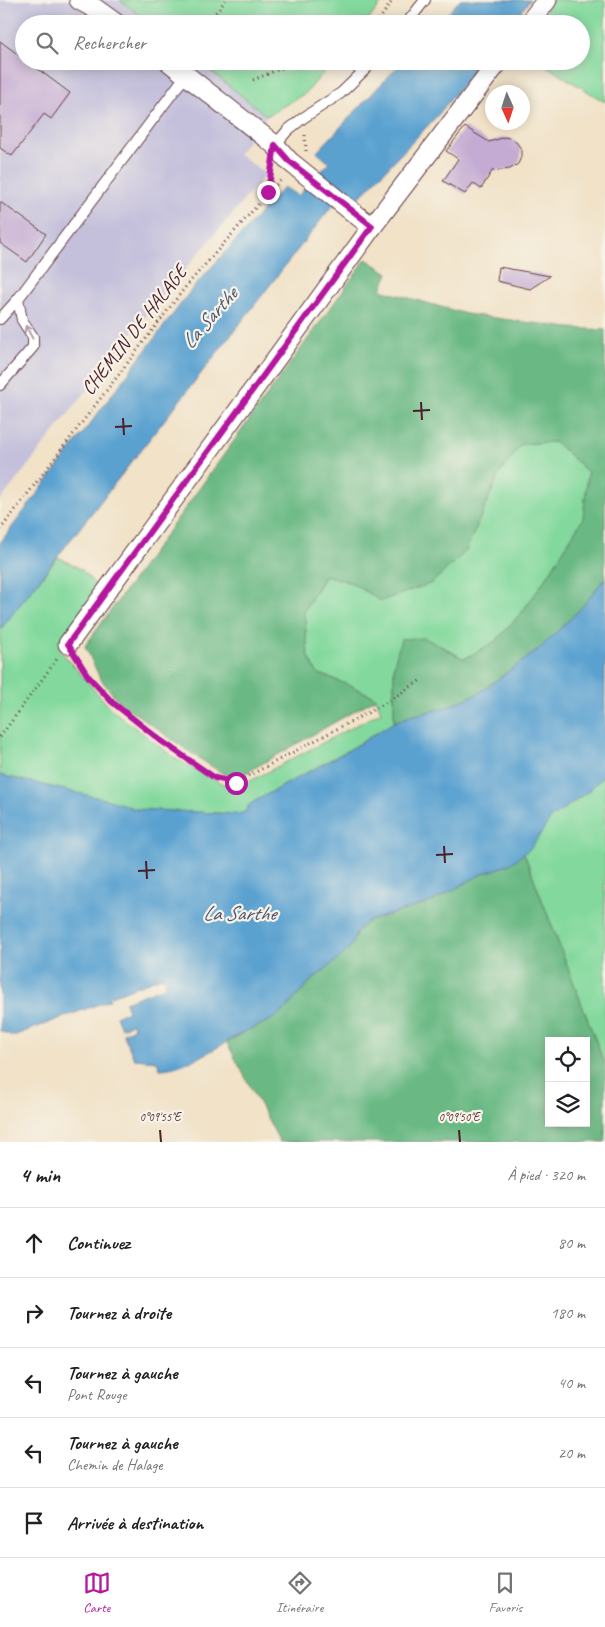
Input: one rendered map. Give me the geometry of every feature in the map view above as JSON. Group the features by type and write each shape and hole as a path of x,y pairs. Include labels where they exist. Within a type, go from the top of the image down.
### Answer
{"street":[{"path":"79,0 104,15"},
{"path":"535,15 547,0"},
{"path":"180,70 275,145 289,161 372,226"},
{"path":"68,644 372,226 492,70"}],"lane":[{"path":"413,15 425,0"},
{"path":"275,145 288,130 341,93 365,70"},
{"path":"0,320 18,299 186,75"},
{"path":"0,385 33,347 33,337 22,320 18,299"}],"path":[{"path":"214,15 226,0"},
{"path":"383,15 394,0"},
{"path":"253,80 277,70"},
{"name":"CHEMIN DE HALAGE","path":"0,530 187,285 268,192 275,145"},
{"path":"0,737 68,644 88,676 112,702 160,740 215,778 236,783 382,705 421,680"}],"shaded area":[{"path":"0,0 120,0 139,15 15,15 15,70 209,70 267,116 238,154 266,174 142,320 0,501"}],"green space":[{"path":"120,0 384,0 372,15 139,15"},
{"path":"553,0 605,0 605,102 553,70 590,70 590,15 541,15"},
{"path":"209,70 325,70 307,92 267,116"},
{"path":"366,259 388,273 381,290 466,314 569,328 605,330 605,578 582,607 538,650 479,693 447,707 394,722 394,665 401,639 425,638 464,659 496,641 522,612 549,574 583,518 588,472 555,442 521,444 498,476 466,551 432,583 381,601 352,583 325,575 304,611 308,655 317,673 377,698 244,774 230,778 119,702 100,678 85,646"},
{"path":"555,442 588,472 583,519 549,574 522,612 496,641 464,659 437,643 394,665 394,722 354,747 255,801 249,805 245,812 238,814 135,809 99,798 0,775 0,630 58,557 82,570 101,591 58,648 112,710 176,759 221,783 239,787 381,712 376,698 317,673 308,655 304,611 325,575 352,583 381,601 466,551 498,476 521,444"},
{"path":"605,774 605,1065 524,853 530,848 551,818 591,789"},
{"path":"524,853 605,1065 605,1142 280,1142 227,1043 286,1009 310,982 347,951 358,930 369,921 431,902 480,875 510,864"}],"water":[{"path":"460,0 530,0 518,15 446,15"},
{"name":"La Sarthe","path":"394,70 474,70 438,115 355,202 332,206 0,630 0,543 192,289 284,187 298,196 329,163 317,152"},
{"name":"La Sarthe","path":"605,578 605,774 591,789 551,818 531,848 510,864 480,875 431,902 369,921 359,929 347,951 305,987 279,1014 202,1056 180,1065 160,1069 157,1061 134,1059 123,1033 134,1028 132,1024 121,1028 116,1016 128,1011 125,1002 164,987 166,981 161,977 109,997 110,1000 13,1036 0,1031 0,775 113,801 135,809 238,814 245,812 249,805 255,801 354,747 394,722 447,707 479,693 538,650 582,607"}],"building":[{"path":"0,41 15,52 15,70 39,70 70,93 51,119 44,114 12,156 0,148"},
{"path":"465,127 489,142 505,137 512,139 521,149 521,157 518,164 510,169 492,171 481,189 473,183 465,194 443,181 458,159 446,151"},
{"path":"0,202 46,234 27,262 0,243"},
{"path":"499,267 550,276 530,289 497,281"}],"route":[{"path":"236,783 215,778 160,740 112,702 88,676 68,644 372,226 289,161 275,145 268,192"}]}
